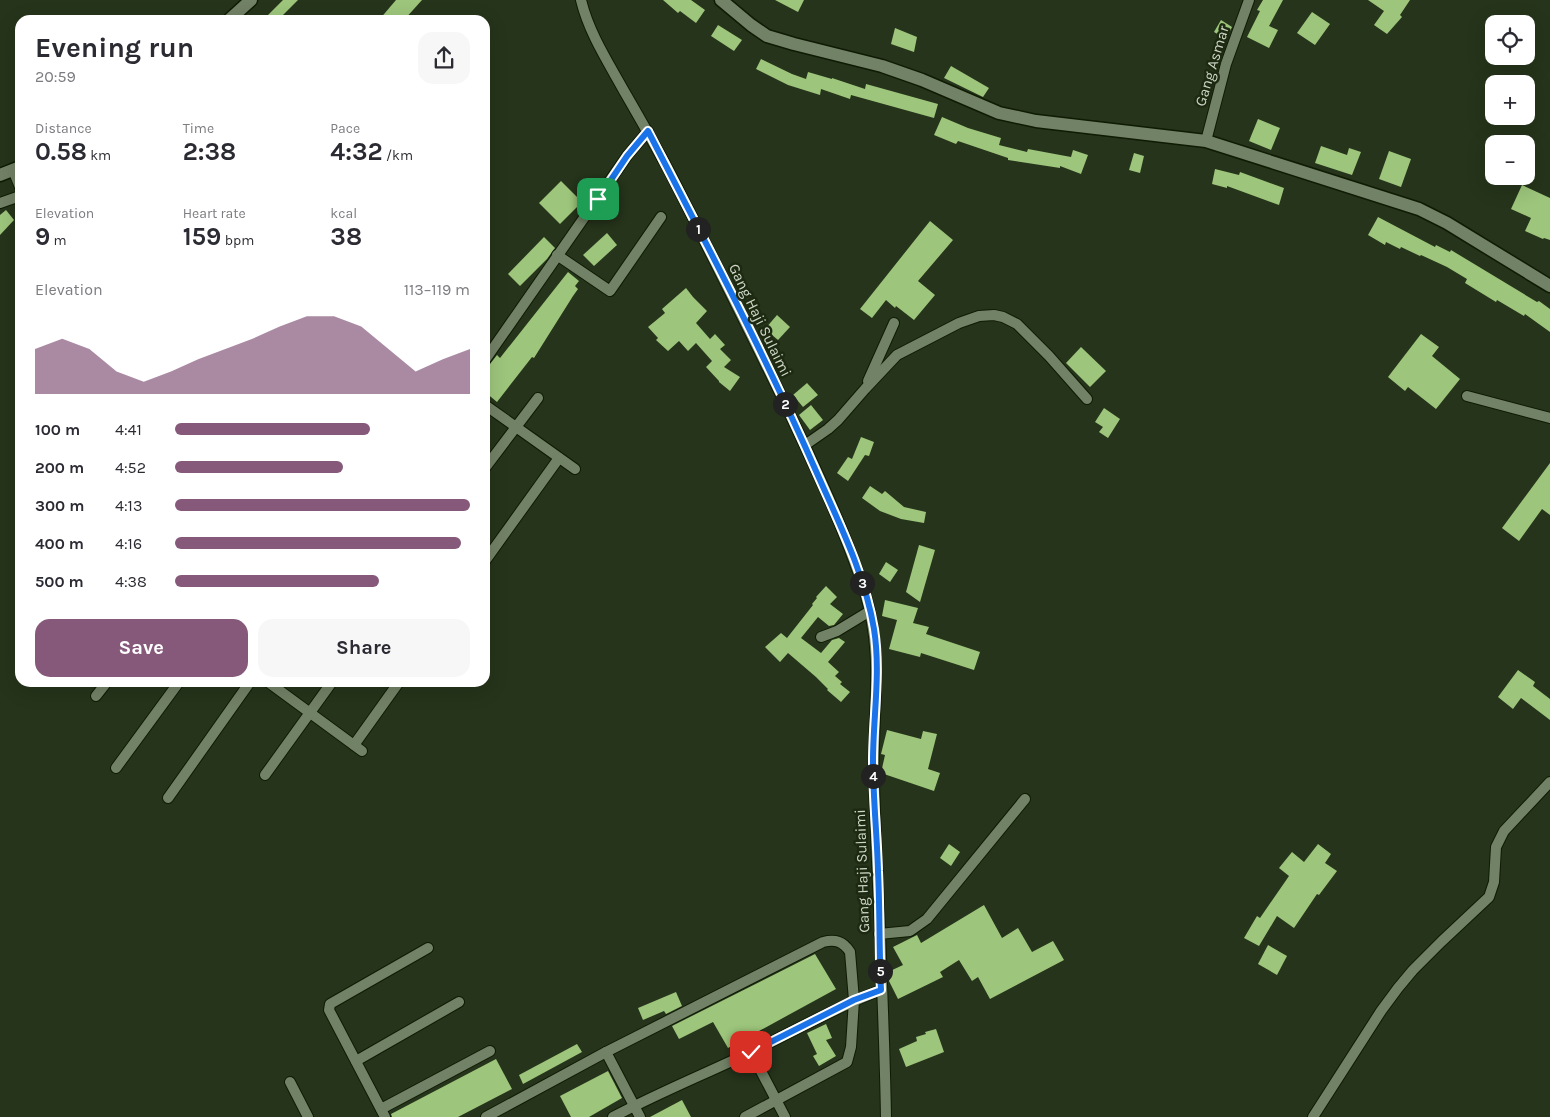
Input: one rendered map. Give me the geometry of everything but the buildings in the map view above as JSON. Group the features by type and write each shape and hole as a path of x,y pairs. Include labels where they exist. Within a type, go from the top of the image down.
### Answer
{"street":[{"path":"234,15 250,0"},
{"name":"Gang Haji Sulaimi","path":"581,0 587,21 601,49 648,131 805,445 840,524 870,611 876,651 877,697 873,762 886,1117"},
{"path":"721,0 767,36 882,66 922,80 999,114 1036,121 1206,141 1419,209 1447,223 1550,286"},
{"name":"Gang Asmar","path":"1206,141 1226,64 1249,0"},
{"path":"490,353 627,156 648,131"},
{"path":"0,174 15,176"},
{"path":"0,203 15,198"},
{"path":"558,255 610,292 661,217"},
{"path":"805,445 828,429 848,410 897,355 970,318 986,315 1003,317 1017,324 1049,356 1086,399"},
{"path":"865,389 894,323"},
{"path":"1467,396 1550,418"},
{"path":"490,461 538,398"},
{"path":"490,409 575,469"},
{"path":"490,554 558,458"},
{"path":"821,636 836,631 870,611"},
{"path":"96,696 102,687"},
{"path":"116,768 175,687"},
{"path":"168,798 246,687"},
{"path":"275,687 358,748 395,687"},
{"path":"265,775 329,687"},
{"path":"1313,1117 1381,1011 1398,988 1413,970 1489,897 1494,882 1496,848 1499,839 1504,831 1550,782"},
{"path":"879,934 910,930 927,919 1024,799"},
{"path":"486,1117 606,1052 823,942 832,940 840,942 850,952 854,1000 851,1047 848,1062 745,1117"},
{"path":"428,948 330,1004 329,1010 383,1113 490,1051"},
{"path":"614,1117 751,1052 854,1000 881,990"},
{"path":"356,1060 459,1002"},
{"path":"606,1052 640,1117"},
{"path":"751,1052 785,1117"},
{"path":"290,1082 308,1117"}],"route":[{"path":"598,199 627,156 648,131 805,445 840,524 864,591 874,630 877,697 874,785 881,990 854,1000 751,1052"}]}
